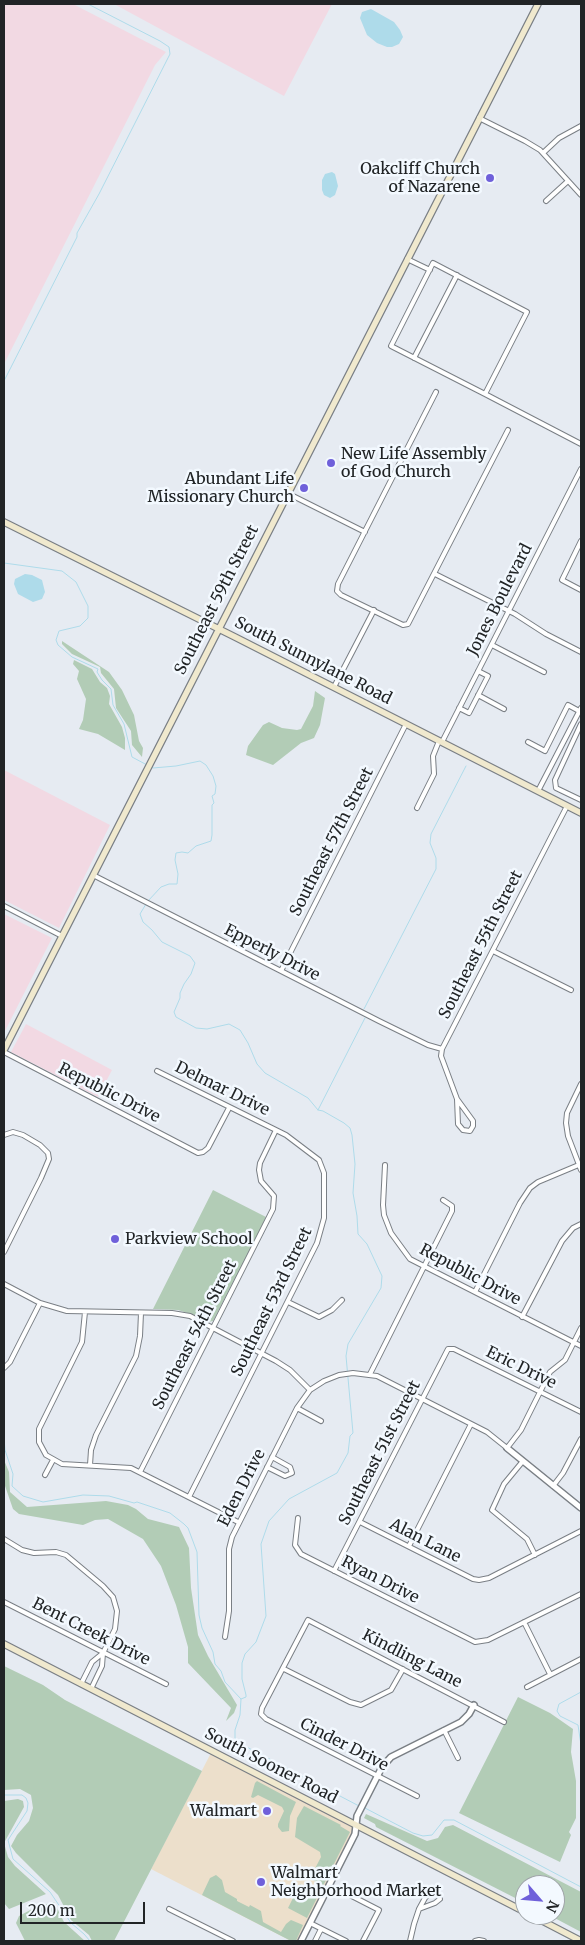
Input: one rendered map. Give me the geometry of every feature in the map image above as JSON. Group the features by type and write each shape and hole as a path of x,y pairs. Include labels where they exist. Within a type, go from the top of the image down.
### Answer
{"main road":[{"name":"Southeast 59th Street","path":"4,1051 218,628 538,4"},
{"name":"South Sunnylane Road","path":"4,522 218,628 581,813"},
{"name":"South Sooner Road","path":"4,1644 515,1907"},
{"path":"550,1925 581,1941"}],"street":[{"path":"479,118 530,144 543,153 581,193"},
{"path":"543,153 559,138 581,126"},
{"path":"546,201 568,180"},
{"path":"407,259 430,270"},
{"path":"485,394 527,312 433,263 391,346 581,444"},
{"path":"414,358 457,275"},
{"path":"436,392 338,584 337,591 342,595 403,625 408,624 508,430"},
{"name":"Jones Boulevard","path":"417,808 434,774 433,756 492,645 581,469"},
{"path":"287,493 365,532"},
{"path":"581,541 562,580 581,590"},
{"path":"435,574 509,611 546,634 581,652"},
{"path":"334,687 374,610"},
{"path":"492,645 544,672"},
{"path":"459,708 469,713 488,676 478,671"},
{"path":"478,695 504,709"},
{"path":"538,791 580,709 568,705 545,751"},
{"path":"576,718 581,720"},
{"name":"Southeast 57th Street","path":"281,971 406,724"},
{"path":"581,724 555,780 556,788 581,800"},
{"path":"528,742 556,757 562,763"},
{"name":"Southeast 55th Street","path":"442,1049 567,806"},
{"name":"Epperly Drive","path":"93,875 428,1045 442,1049"},
{"path":"4,906 62,936"},
{"path":"493,951 571,990"},
{"path":"442,1049 441,1056 457,1099 472,1121 473,1126 470,1130 463,1130 458,1124 457,1099"},
{"name":"Republic Drive","path":"4,1051 198,1153 208,1148 229,1108"},
{"name":"Delmar Drive","path":"157,1071 276,1130"},
{"path":"581,1084 568,1112 566,1123 568,1136 581,1170"},
{"name":"Southeast 53rd Street","path":"189,1496 320,1236 325,1205 324,1173 319,1160 276,1130"},
{"name":"Southeast 54th Street","path":"140,1472 274,1206 274,1196 261,1181 259,1170 260,1163 276,1130"},
{"path":"4,1135 10,1132 23,1135 40,1145 48,1153 46,1167 4,1252"},
{"path":"475,1292 525,1194 538,1182 580,1164"},
{"name":"Republic Drive","path":"385,1165 383,1205 387,1224 410,1259 581,1346"},
{"path":"370,1374 452,1211 452,1206 443,1200"},
{"path":"522,1317 562,1240 573,1228 581,1224"},
{"path":"4,1284 40,1303 60,1310 185,1315 262,1353 290,1370 310,1390 328,1378 353,1372 370,1374 389,1381 487,1432 581,1508"},
{"path":"288,1302 319,1316 332,1310 342,1300"},
{"path":"4,1368 10,1362 40,1303"},
{"path":"85,1312 82,1342 39,1429 38,1436 41,1446 53,1460 62,1464 126,1467 140,1472 238,1522"},
{"path":"90,1465 91,1450 96,1435 136,1356 140,1336 140,1313"},
{"path":"507,1448 521,1430 550,1372 565,1360 581,1328"},
{"name":"Eric Drive","path":"450,1348 581,1412"},
{"name":"Southeast 51st Street","path":"334,1571 446,1352 450,1348"},
{"name":"Eden Drive","path":"225,1637 229,1611 229,1549 232,1537 297,1408 310,1390"},
{"path":"297,1408 321,1422"},
{"path":"408,1546 471,1424"},
{"path":"553,1486 563,1473 581,1439"},
{"path":"267,1467 285,1476 292,1473 290,1466 272,1457"},
{"path":"44,1474 53,1460"},
{"path":"523,1461 504,1484 492,1510 527,1539 536,1555 581,1531"},
{"name":"Ryan Drive","path":"298,1518 296,1548 301,1554 468,1639 482,1642 524,1622"},
{"name":"Alan Lane","path":"360,1522 479,1580 485,1580 536,1555"},
{"path":"4,1539 18,1548 29,1552 63,1554 109,1592 116,1606 117,1621 103,1653 102,1666 91,1689"},
{"path":"550,1674 524,1622 581,1594"},
{"name":"Bent Creek Drive","path":"4,1602 166,1684"},
{"name":"Kindling Lane","path":"284,1669 308,1620 504,1722"},
{"path":"81,1684 92,1662 103,1653"},
{"path":"527,1687 581,1659"},
{"path":"284,1669 350,1702 361,1705 391,1690 403,1669"},
{"name":"Cinder Drive","path":"284,1669 262,1708 261,1714 266,1719 417,1796"},
{"path":"301,1941 355,1834 359,1812 382,1767 391,1758 465,1719 474,1705"},
{"path":"444,1730 458,1758"},
{"path":"340,1890 379,1910 363,1941"},
{"path":"410,1941 419,1909 428,1894 434,1891 438,1894 440,1898 435,1904 419,1909"},
{"path":"168,1909 233,1941"},
{"path":"310,1923 346,1941"},
{"path":"315,1941 321,1929"},
{"path":"475,1941 484,1941"}],"shaded area":[{"path":"4,4 73,4 166,52 155,65 4,364"},
{"path":"114,4 332,4 284,96"},
{"path":"4,770 110,825 59,928 4,900"},
{"path":"4,914 52,938 4,1033"},
{"path":"26,1024 112,1070 98,1097 11,1052"},
{"path":"212,1751 356,1825 355,1834 301,1941 291,1941 151,1869"}],"green space":[{"path":"62,641 109,672 122,690 134,715 139,741 143,748 142,757 132,745 131,731 116,708 114,689 101,673 100,667 72,654 62,644"},
{"path":"74,660 92,669 100,682 107,688 110,696 109,704 122,727 125,738 125,750 98,734 79,729 83,720 86,699 77,679 79,671 73,664"},
{"path":"315,691 325,698 320,725 314,738 301,743 273,765 246,755 248,746 263,725 269,722 282,728 301,729 313,706"},
{"path":"213,1190 266,1217 261,1228 213,1321 208,1322 178,1310 153,1309"},
{"path":"4,1460 9,1472 10,1492 27,1507 106,1501 128,1505 148,1519 179,1527 189,1548 191,1588 198,1635 237,1705 234,1713 226,1721 231,1708 188,1663 188,1647 176,1605 161,1566 143,1539 108,1519 95,1520 83,1525 19,1514 13,1509 4,1483"},
{"path":"4,1666 202,1771 114,1941 92,1941 89,1935 71,1920 58,1895 11,1846 17,1835 29,1821 33,1808 31,1795 20,1789 4,1790"},
{"path":"518,1697 550,1713 573,1729 571,1752 576,1781 576,1818 569,1832 571,1835 560,1862 459,1813"},
{"path":"257,1781 296,1802 290,1816 289,1831 282,1832 278,1827 284,1811 282,1807 258,1795 253,1798 251,1797"},
{"path":"18,1799 23,1801 24,1807 4,1843 4,1801"},
{"path":"304,1806 341,1825 350,1832 323,1886 310,1878 321,1857 320,1852 295,1837 297,1818"},
{"path":"366,1814 427,1841 438,1838 445,1827 453,1825 549,1875 515,1875 515,1898 376,1827 375,1824 364,1818"},
{"path":"4,1843 8,1857 15,1866 46,1894 9,1909 4,1903"},
{"path":"216,1875 222,1880 225,1892 237,1899 237,1901 261,1911 263,1922 281,1932 291,1920 303,1925 296,1941 291,1941 202,1895 210,1878"},
{"path":"300,1884 315,1892 317,1898 307,1918 288,1908"},
{"path":"565,1884 581,1892 581,1932 565,1924"},
{"path":"54,1902 64,1922 85,1941 25,1941 16,1923 19,1916 36,1907"}],"water":[{"path":"371,9 394,22 403,37 399,44 387,47 377,43 367,35 360,18 362,12"},
{"path":"332,172 335,174 338,186 335,195 330,198 324,195 322,180 325,174"},
{"path":"25,574 42,580 45,592 42,599 33,602 18,594 14,584 15,579"}],"waterway":[{"path":"4,381 77,237 77,233 99,194 170,54 169,47 160,41 88,4"},
{"path":"4,563 62,571 76,582 88,606 88,618 80,626 59,631 56,640 58,645 72,657 98,669 97,672 102,680 111,689 113,705 124,724 132,757 147,765"},
{"path":"148,901 161,887 177,884 176,853 188,853 196,846 211,841 212,805 214,803 212,796 215,794 216,786 213,776 206,765 200,761 176,766 151,767"},
{"path":"364,1009 436,869 436,858 430,843 431,834 466,766"},
{"path":"146,904 140,914 143,922 162,942 190,956 195,963 180,993 180,998 174,1012 176,1017 196,1028 207,1029 229,1024 240,1030 257,1064 265,1073 308,1098 318,1110 323,1111 350,1128 355,1164 353,1193 358,1234 367,1244 382,1276 381,1288 348,1344 346,1356 353,1433 350,1436 348,1453 337,1473 289,1499 269,1521 261,1544 266,1616 256,1642 245,1654 242,1663 242,1679 246,1697 241,1699"},
{"path":"318,1110 365,1018"},
{"path":"4,1428 4,1437"},
{"path":"4,1438 5,1450 13,1474 12,1486 23,1496 43,1502 83,1495 109,1496 134,1503 137,1502 170,1513 188,1528 197,1552 199,1615 202,1628 213,1652 215,1664 221,1671 225,1682 241,1699 235,1738 239,1743 359,1806"},
{"path":"581,1692 559,1704 557,1711 560,1716 578,1725 581,1745"},
{"path":"4,1795 22,1795 28,1803 27,1811 8,1840 13,1859 50,1892 71,1923 90,1941"},
{"path":"363,1807 413,1833 423,1836 432,1835 444,1820 454,1820 581,1887"}],"place":[{"name":"Oakcliff Church of Nazarene","path":"490,178"},
{"name":"New Life Assembly of God Church","path":"331,463"},
{"name":"Abundant Life Missionary Church","path":"304,488"},
{"name":"Parkview School","path":"115,1239"},
{"name":"Walmart","path":"267,1811"},
{"name":"Walmart Neighborhood Market","path":"261,1882"}]}
